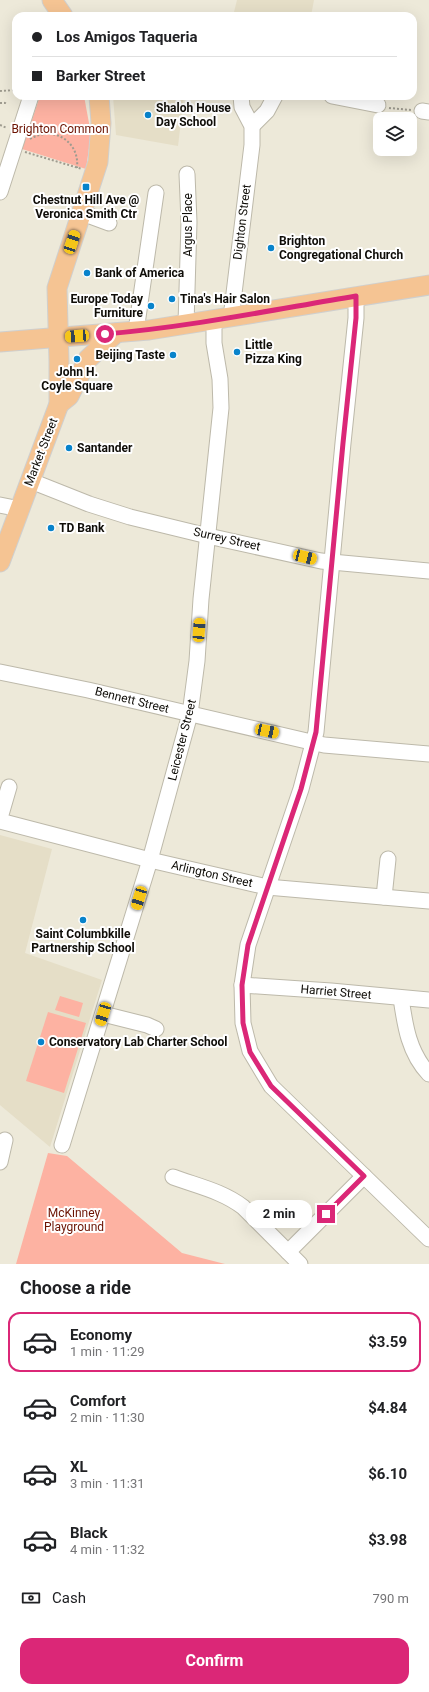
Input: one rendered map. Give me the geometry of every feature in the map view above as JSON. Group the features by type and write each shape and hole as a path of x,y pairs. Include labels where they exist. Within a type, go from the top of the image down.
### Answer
{"main road":[{"name":"Market Street","path":"0,562 59,404 58,286 95,173 100,152 101,123 99,100"},
{"path":"0,342 136,331 222,319 429,285"},
{"path":"59,404 72,392 88,359 116,333"}],"street":[{"path":"0,192 31,100"},
{"name":"Dighton Street","path":"222,319 252,145 252,126 242,107 241,100"},
{"path":"252,126 267,111 273,100"},
{"path":"352,100 381,106"},
{"name":"Argus Place","path":"186,324 188,222 187,174"},
{"path":"136,331 156,193"},
{"path":"82,214 109,222"},
{"path":"356,296 356,318 316,732 312,742 301,789 248,945 242,985 243,1023 250,1052 271,1086 429,1239"},
{"name":"Leicester Street","path":"62,1145 150,860 190,714 197,662 220,408 220,379 214,343 222,319"},
{"name":"Surrey Street","path":"30,481 78,501 208,536 321,561 429,571"},
{"path":"0,505 20,509"},
{"name":"Bennett Street","path":"0,672 88,690 329,746 429,754"},
{"path":"0,818 9,787"},
{"name":"Arlington Street","path":"0,821 150,860 267,887 429,901"},
{"path":"384,897 388,858"},
{"name":"Harriet Street","path":"242,985 429,1000"},
{"path":"401,998 405,1030 412,1049 429,1074"},
{"path":"103,1014 121,1020 147,1025 156,1030"},
{"path":"0,1162 5,1140"},
{"path":"288,1252 364,1176"},
{"path":"173,1177 232,1199 300,1264"}],"path":[{"path":"0,91 12,90"},
{"path":"0,103 4,103 6,101"},
{"path":"381,106 425,111"},
{"path":"0,125 12,130"},
{"path":"29,140 35,136 46,133 55,134 65,138 76,152 78,161 77,168"},
{"path":"24,152 26,146"},
{"path":"20,150 85,170"}],"shaded area":[{"path":"237,0 314,0 312,12 234,12"},
{"name":"Shaloh House Day School","path":"113,100 184,100 178,146 116,135"},
{"name":"Conservatory Lab Charter School","path":"0,835 52,849 25,953 102,980 50,1147 0,1105"}],"green space":[{"name":"Brighton Common","path":"39,100 85,100 91,134 86,169 22,149"},
{"path":"60,996 83,1003 79,1017 55,1010"},
{"path":"48,1012 86,1023 64,1093 26,1081"},
{"name":"McKinney Playground","path":"48,1153 67,1156 182,1253 225,1264 16,1264"}],"place":[{"name":"Shaloh House Day School","path":"148,115"},
{"name":"Chestnut Hill Ave @ Veronica Smith Ctr","path":"86,187"},
{"name":"Brighton Congregational Church","path":"271,248"},
{"name":"Bank of America","path":"87,273"},
{"name":"Tina's Hair Salon","path":"172,299"},
{"name":"Europe Today Furniture","path":"151,306"},
{"name":"Little Pizza King","path":"237,352"},
{"name":"Beijing Taste","path":"173,355"},
{"name":"John H. Coyle Square","path":"77,359"},
{"name":"Santander","path":"69,448"},
{"name":"TD Bank","path":"51,528"},
{"name":"Saint Columbkille Partnership School","path":"83,920"},
{"name":"Conservatory Lab Charter School","path":"41,1042"}],"route":[{"path":"105,334 149,330 231,318 356,296 356,318 350,386 343,443 334,554 316,732 312,742 301,789 248,945 242,985 243,1023 250,1052 271,1086 364,1176 326,1214"}]}
